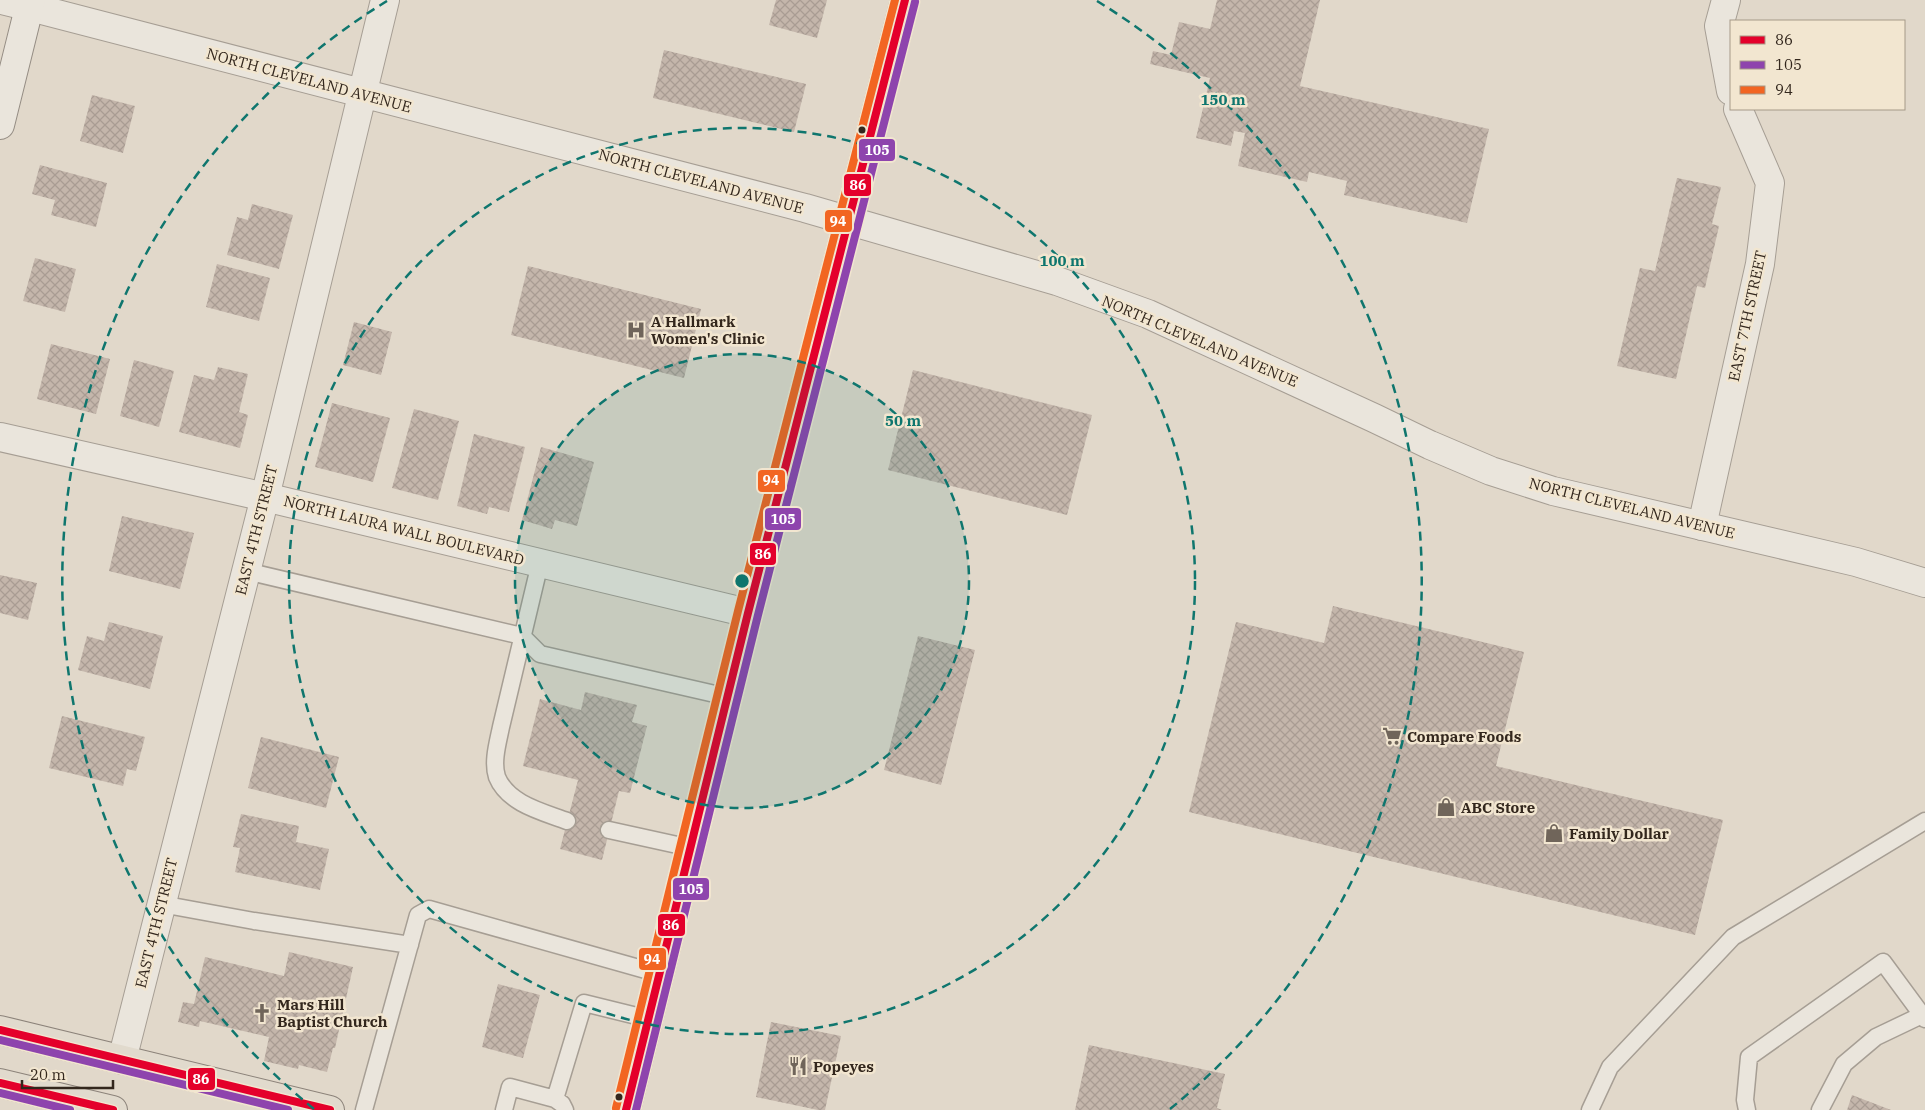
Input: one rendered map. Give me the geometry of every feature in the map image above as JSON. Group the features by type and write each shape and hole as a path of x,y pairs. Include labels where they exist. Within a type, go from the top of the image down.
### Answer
{"main road":[{"path":"0,1030 330,1110"},
{"path":"0,1083 113,1110"}],"street":[{"name":"NORTH CLEVELAND AVENUE","path":"2,0 30,4 361,94 850,220 1057,281 1148,314 1430,445 1492,471 1553,491 1856,562 1925,583"},
{"name":"EAST 4TH STREET","path":"122,1060 265,497 385,0"},
{"path":"626,1110 748,613 905,0"},
{"path":"1726,0 1719,26 1730,86"},
{"path":"0,125 30,4"},
{"name":"EAST 7TH STREET","path":"1702,526 1760,264 1770,183 1738,110"},
{"name":"NORTH LAURA WALL BOULEVARD","path":"0,437 265,497 748,613"}],"lane":[{"path":"540,563 496,754 497,776 509,794 528,806 567,821"},
{"path":"246,571 522,636 540,654 728,697"},
{"path":"1590,1110 1610,1067 1733,937 1925,821"},
{"path":"609,830 691,848"},
{"path":"161,904 254,922 410,945"},
{"path":"364,1110 418,915 429,909 660,974"},
{"path":"1747,1110 1745,1100 1749,1057 1883,962 1923,1017 1876,1037 1844,1064 1820,1110"},
{"path":"504,1110 510,1086 560,1104 584,1004 649,1019"}],"building":[{"path":"776,0 827,0 817,38 769,25"},
{"path":"1217,0 1320,0 1300,86 1489,129 1467,223 1344,195 1347,181 1309,172 1307,182 1238,166 1245,133 1234,131 1231,146 1196,138 1210,78 1150,64 1153,51 1171,55 1179,22 1210,29"},
{"path":"664,50 806,84 794,132 653,98"},
{"path":"92,95 135,106 123,153 80,141"},
{"path":"40,165 107,183 96,227 51,215 55,200 32,194"},
{"path":"1677,178 1721,187 1712,224 1719,226 1705,288 1697,286 1676,379 1617,366 1640,268 1655,271"},
{"path":"252,204 293,215 279,269 227,255 237,217 248,220"},
{"path":"35,258 76,269 65,312 23,301"},
{"path":"217,264 270,278 259,321 206,307"},
{"path":"528,266 701,309 684,378 511,335"},
{"path":"354,322 392,332 381,375 343,365"},
{"path":"51,344 110,359 96,414 37,399"},
{"path":"134,360 174,371 159,427 120,416"},
{"path":"218,367 248,374 239,412 248,415 240,448 179,432 194,375 214,380"},
{"path":"913,370 1092,415 1067,515 888,470"},
{"path":"332,403 390,418 373,482 315,467"},
{"path":"414,409 459,421 438,500 392,488"},
{"path":"474,434 525,447 509,512 489,507 487,514 457,506"},
{"path":"541,447 594,462 577,526 555,520 552,529 522,520"},
{"path":"122,516 194,533 180,589 109,571"},
{"path":"0,575 37,583 28,620 0,613"},
{"path":"1333,606 1524,652 1496,766 1723,820 1695,935 1189,812 1236,622 1324,643"},
{"path":"109,622 163,636 150,689 78,670 87,636 104,641"},
{"path":"918,636 975,650 941,785 884,770"},
{"path":"585,692 637,705 632,722 647,726 630,793 619,791 602,860 560,849 578,780 523,766 540,699 581,710"},
{"path":"62,716 145,737 136,771 127,769 123,786 49,768"},
{"path":"261,737 339,757 326,808 248,788"},
{"path":"241,814 299,826 296,842 329,849 320,890 235,872 240,848 233,847"},
{"name":"Mars Hill Baptist Church","path":"289,952 353,967 335,1048 333,1048 327,1072 299,1065 298,1069 264,1061 269,1037 200,1021 199,1027 178,1022 183,1002 194,1004 205,957 284,976"},
{"path":"498,984 540,995 523,1058 482,1047"},
{"name":"Popeyes","path":"771,1022 841,1036 825,1110 756,1097"},
{"path":"1089,1045 1225,1074 1217,1108 1222,1110 1075,1110"},
{"path":"1852,1095 1891,1110 1847,1110"}],"transit line":[{"name":"94","path":"616,1108 738,611 895,0"},
{"name":"86","path":"626,1110 748,613 905,0"},
{"name":"105","path":"636,1110 758,615 915,2"},
{"name":"86","path":"0,1030 330,1110"},
{"name":"105","path":"0,1040 288,1110"},
{"name":"86","path":"0,1083 113,1110"},
{"name":"105","path":"0,1093 70,1110"}],"place":[{"name":"A Hallmark Women's Clinic","path":"636,330"},
{"name":"Compare Foods","path":"1392,736"},
{"name":"ABC Store","path":"1446,807"},
{"name":"Family Dollar","path":"1554,833"},
{"name":"Mars Hill Baptist Church","path":"262,1013"},
{"name":"Popeyes","path":"798,1066"}]}
